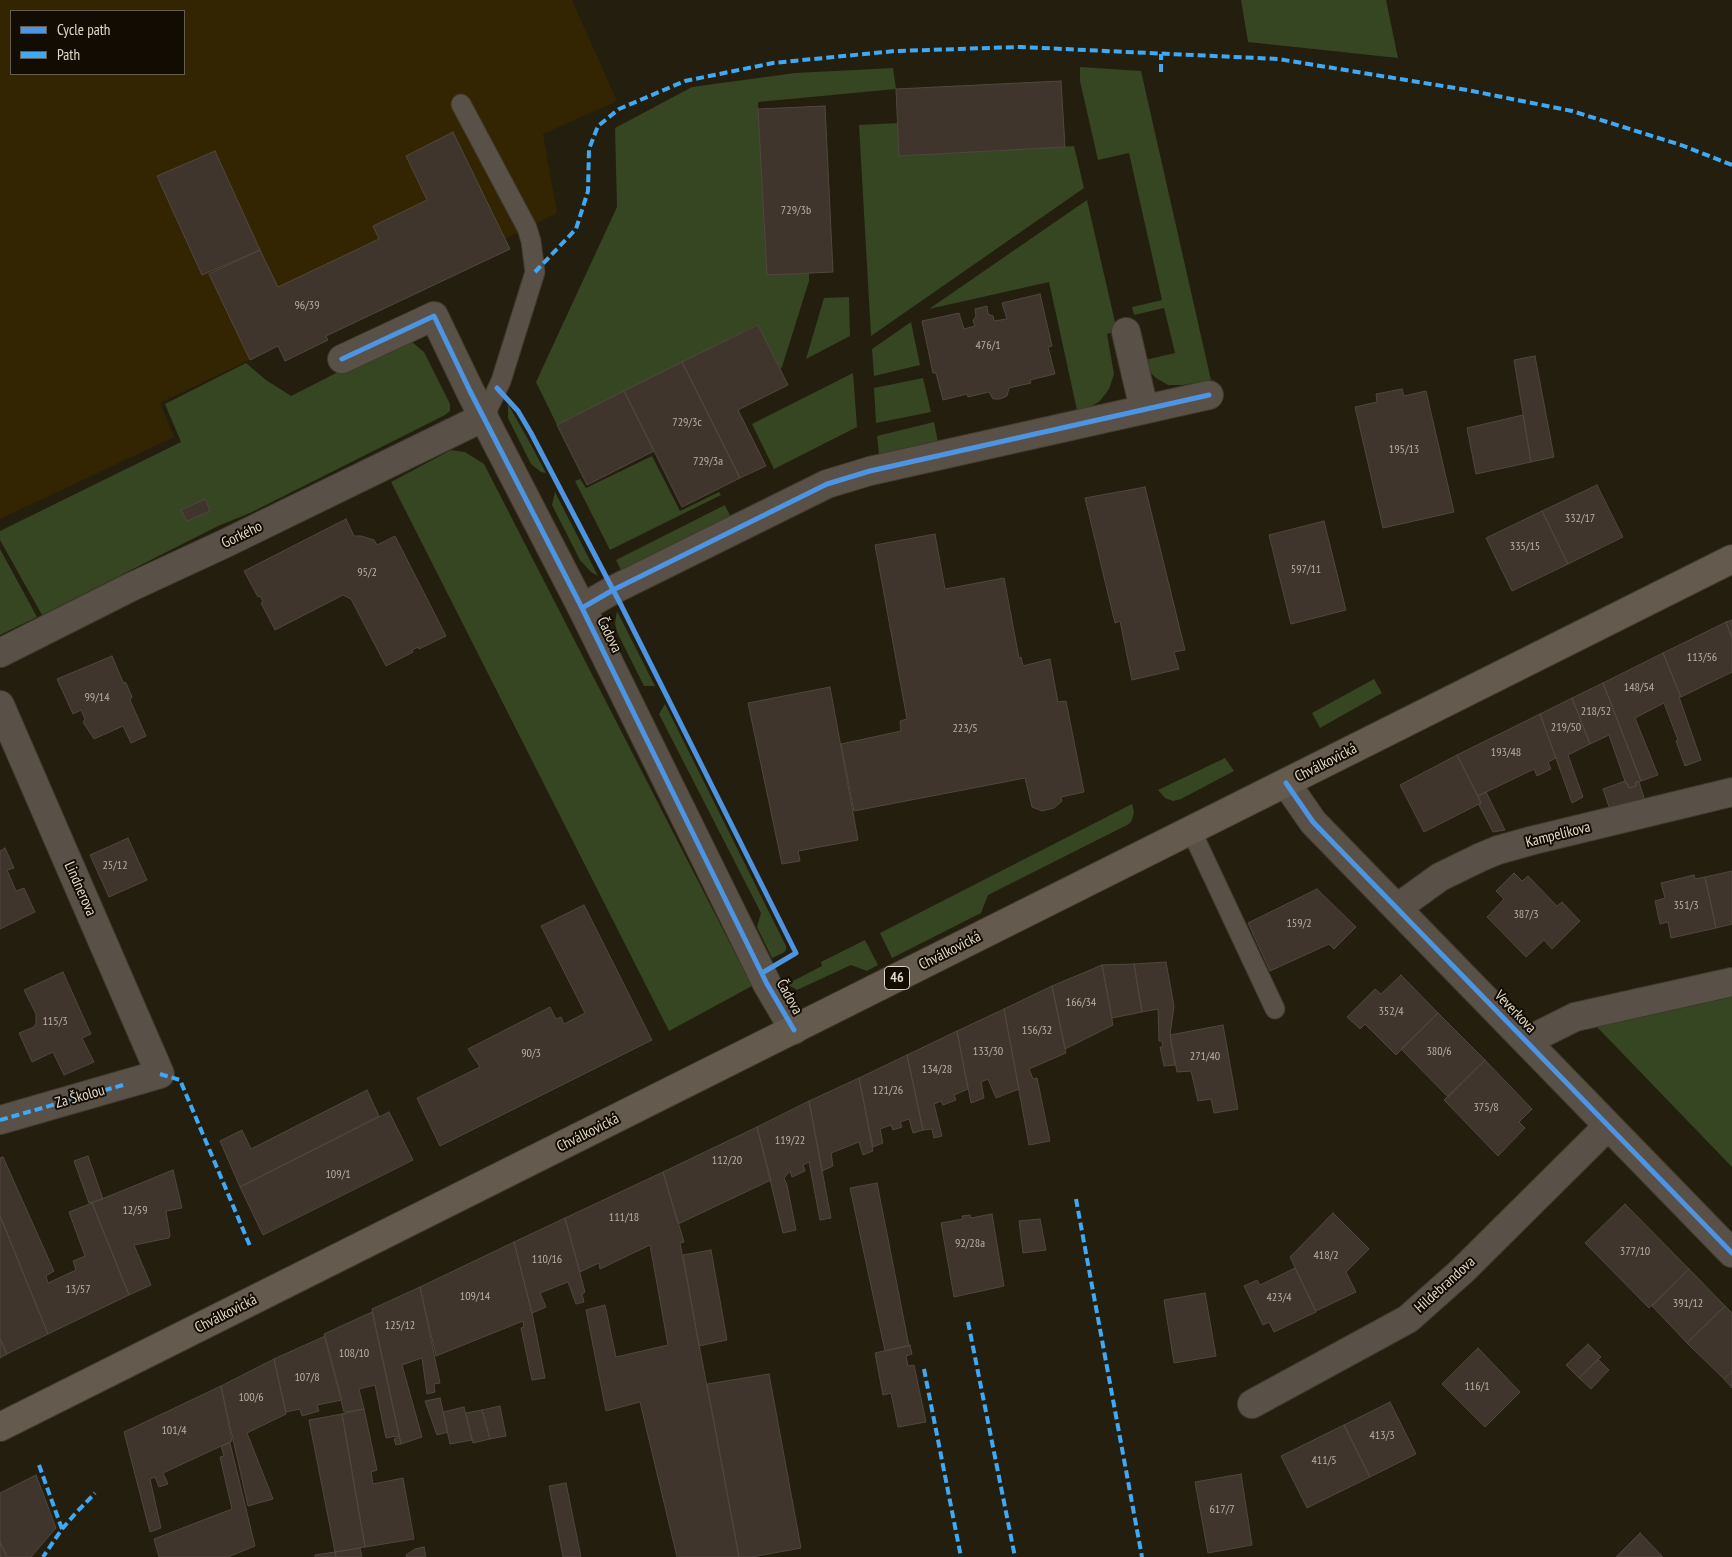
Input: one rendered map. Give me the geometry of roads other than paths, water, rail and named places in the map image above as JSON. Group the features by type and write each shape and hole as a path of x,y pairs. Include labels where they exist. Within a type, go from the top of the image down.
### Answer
{"main road":[{"name":"Chválkovická","path":"0,1427 1732,559"}],"street":[{"name":"Čadova","path":"342,359 434,316 582,608 767,984 794,1030"},
{"path":"1126,332 1144,409"},
{"path":"582,608 613,590 827,484 870,471 1209,395"},
{"name":"Gorkého","path":"0,653 129,588 226,543 484,417"},
{"name":"Lindnerova","path":"0,705 160,1074"},
{"name":"Veverkova","path":"1286,783 1313,822 1732,1253"},
{"name":"Kampelíkova","path":"1397,908 1440,877 1498,850 1732,792"},
{"path":"1528,1043 1550,1029 1575,1017 1732,982"},
{"name":"Za Školou","path":"0,1120 160,1074"},
{"name":"Hildebrandova","path":"1252,1404 1408,1319 1462,1271 1608,1126"}],"lane":[{"path":"461,104 527,228 531,241 535,272 501,381 484,417"},
{"path":"1191,830 1274,1009"}]}
